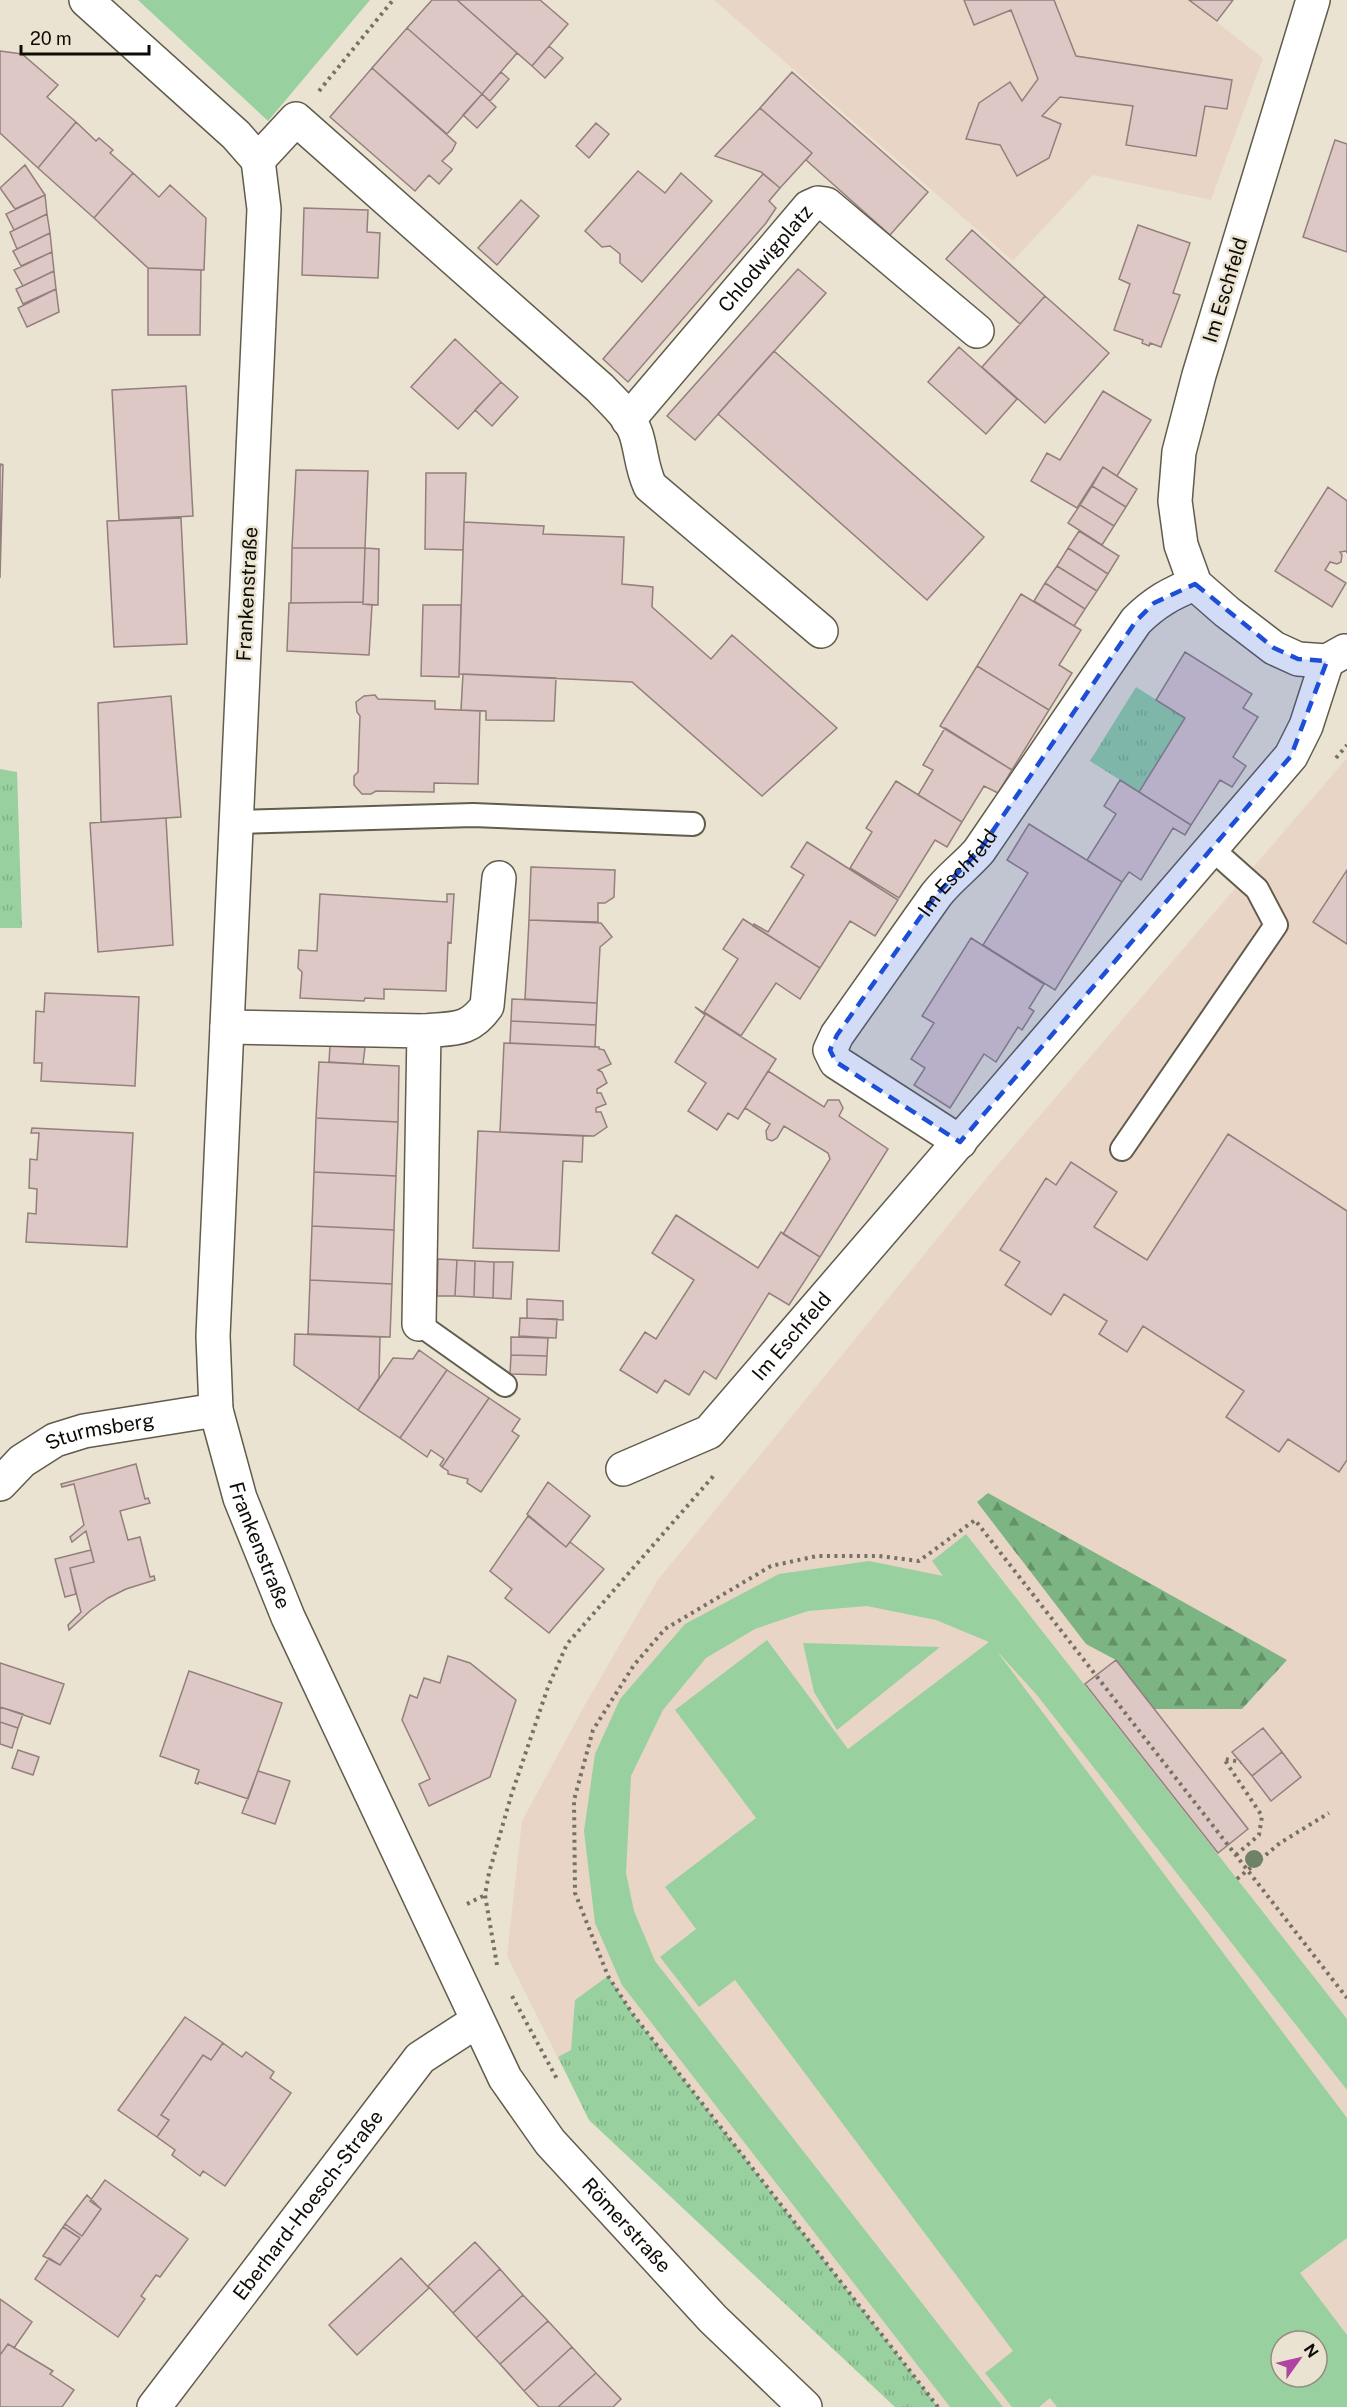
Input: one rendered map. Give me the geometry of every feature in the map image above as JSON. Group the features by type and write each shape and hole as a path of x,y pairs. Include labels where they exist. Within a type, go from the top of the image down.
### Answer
{"street":[{"path":"86,0 236,135 258,160 296,120 600,388 628,420 636,435 642,469 650,486 821,631"},
{"name":"Im Eschfeld","path":"623,1469 709,1431 1291,756 1306,726 1337,656 1298,659 1274,648 1227,612 1196,584 1181,545 1175,501 1179,452 1199,375 1312,0"},
{"name":"Frankenstraße","path":"258,160 264,209 213,1336 216,1410 240,1498 288,1617 342,1736 433,1922 477,2021"},
{"name":"Chlodwigplatz","path":"628,420 808,207 818,203 826,204 977,331"},
{"name":"Im Eschfeld","path":"960,1142 836,1062 830,1050 837,1035 945,882 966,866 979,851 1136,621 1154,603 1173,592 1196,584"},
{"path":"227,1027 424,1031 465,1028 479,1018 487,1006 499,878"},
{"path":"419,1324 424,1031"},
{"name":"Sturmsberg","path":"0,1484 22,1461 55,1440 84,1431 216,1410"},
{"name":"Eberhard-Hoesch-Straße","path":"154,2407 420,2058 477,2021"},
{"name":"Römerstraße","path":"477,2021 506,2078 550,2142 713,2319 805,2407"}],"lane":[{"path":"236,822 473,815 693,824"},
{"path":"1122,1149 1276,925 1257,889 1212,849"},
{"path":"419,1324 505,1385"}],"path":[{"path":"296,120 393,0"},
{"path":"938,2407 632,2013 608,1976 574,1893 574,1800 593,1730 634,1665 665,1629 771,1566 817,1556 879,1556 919,1561 975,1520 1347,1998"},
{"path":"1236,1855 1259,1835 1262,1816 1224,1758 1241,1762"},
{"path":"1237,1880 1280,1844 1329,1813"},
{"path":"485,1894 498,1969"},
{"path":"509,1989 559,2084"}],"highlighted area":[{"path":"1195,584 1274,648 1298,659 1327,661 1291,756 960,1142 836,1062 830,1050 837,1035 936,895 979,851 1136,621 1154,603"}],"shaded area":[{"path":"714,0 1188,0 1263,58 1211,200 1093,175 1013,261"},
{"path":"1347,758 1347,2407 895,2407 589,2120 507,1956 522,1821 587,1701 657,1581 994,1169"}],"green space":[{"path":"138,0 370,0 268,121"},
{"path":"1136,687 1185,718 1139,792 1090,761"},
{"path":"0,769 17,772 22,928 0,928"},
{"path":"988,1493 1287,1660 1242,1709 1154,1709 1116,1660 1086,1644 977,1502"},
{"path":"966,1534 1347,2019 1347,2090 1036,1694 996,1650 1347,2118 1347,2238 1300,2273 1347,2335 1347,2407 1057,2407 1050,2398 1039,2407 1012,2407 985,2373 1013,2351 735,1980 699,2007 660,1957 696,1929 665,1887 756,1818 675,1710 767,1640 848,1749 989,1642 936,1620 867,1606 808,1611 755,1629 706,1658 663,1710 631,1776 626,1873 634,1911 655,1961 1003,2407 950,2407 622,1985 595,1923 584,1831 595,1754 620,1699 685,1624 779,1574 869,1561 943,1576 932,1561"},
{"path":"803,1643 940,1647 837,1730 814,1692"},
{"path":"608,1976 632,2013 938,2407 895,2407 589,2120 558,2057 571,2050 575,2000"}],"building":[{"path":"432,0 457,0 517,53 482,94 407,28"},
{"path":"457,0 540,0 568,24 532,66"},
{"path":"964,0 1054,0 1076,56 1232,80 1227,109 1205,106 1196,156 1126,145 1133,106 1060,97 1042,116 1061,124 1049,158 1017,176 1000,145 966,139 979,103 1010,82 1022,101 1038,79 1011,10 974,25"},
{"path":"1189,0 1233,0 1217,21"},
{"path":"407,28 482,94 447,134 372,68"},
{"path":"549,46 563,58 545,78 532,66"},
{"path":"0,51 22,54 58,85 47,97 76,122 38,168 0,133"},
{"path":"372,68 456,143 442,161 452,169 439,184 429,175 415,191 330,117"},
{"path":"501,72 509,79 490,101 482,94"},
{"path":"792,72 928,192 890,235 806,160 812,153 760,108"},
{"path":"482,94 496,107 477,128 463,115"},
{"path":"760,108 812,153 780,188 761,172 715,156"},
{"path":"76,122 96,141 99,138 113,150 110,153 133,173 94,218 38,168"},
{"path":"596,123 609,134 589,158 576,146"},
{"path":"1335,140 1347,144 1347,252 1303,237"},
{"path":"25,165 45,195 15,209 0,188"},
{"path":"638,171 665,193 681,173 712,201 642,282 620,263 620,254 610,246 602,247 585,231"},
{"path":"133,173 159,197 170,185 206,218 204,270 148,268 94,218"},
{"path":"763,174 780,188 769,201 776,208 766,223 628,382 603,359"},
{"path":"45,195 47,214 14,230 6,214"},
{"path":"521,200 539,216 497,265 478,248"},
{"path":"304,208 368,210 367,232 380,233 378,278 302,275"},
{"path":"47,214 50,233 17,249 10,232"},
{"path":"1138,225 1190,243 1173,293 1180,295 1161,347 1150,343 1149,346 1142,343 1143,340 1114,330 1130,284 1119,279"},
{"path":"972,230 1045,296 1020,324 946,259"},
{"path":"50,233 52,252 21,266 13,251"},
{"path":"52,252 54,271 23,286 14,270"},
{"path":"148,268 201,270 200,335 148,335"},
{"path":"798,269 826,293 695,440 667,416"},
{"path":"54,271 56,289 23,304 16,289"},
{"path":"56,289 59,312 27,327 18,308"},
{"path":"1045,296 1109,353 1045,423 982,367"},
{"path":"455,339 501,382 458,429 411,387"},
{"path":"959,347 1017,399 986,434 928,382"},
{"path":"774,351 984,537 927,600 718,414"},
{"path":"501,382 518,397 492,426 475,410"},
{"path":"186,386 193,516 119,520 112,390"},
{"path":"1103,391 1151,420 1117,476 1103,467 1077,508 1031,481 1047,453 1060,460"},
{"path":"1,464 3,465 0,578 0,467"},
{"path":"1103,467 1137,489 1126,507 1092,486"},
{"path":"296,470 368,471 365,548 292,548"},
{"path":"426,473 466,473 463,550 425,549"},
{"path":"1092,486 1126,507 1114,526 1080,505"},
{"path":"1328,487 1347,501 1347,553 1346,551 1340,552 1341,562 1337,564 1330,562 1325,570 1346,583 1332,607 1275,571"},
{"path":"1080,505 1114,526 1102,545 1068,523"},
{"path":"181,518 187,644 114,647 107,521"},
{"path":"464,522 544,526 543,534 624,537 622,584 653,587 652,607 711,659 732,635 837,728 762,796 632,682 459,674"},
{"path":"1079,531 1119,556 1108,574 1068,548"},
{"path":"292,548 365,548 363,602 291,603"},
{"path":"365,548 379,549 378,605 363,604"},
{"path":"1068,548 1108,574 1097,591 1057,566"},
{"path":"1057,566 1097,591 1085,609 1045,583"},
{"path":"1045,583 1085,609 1074,626 1034,601"},
{"path":"1021,594 1081,630 1059,665 1072,673 1049,710 977,666"},
{"path":"363,602 363,604 372,605 369,655 287,651 289,603"},
{"path":"423,605 461,605 459,677 421,676"},
{"path":"1185,652 1252,694 1243,708 1258,717 1233,757 1246,766 1232,787 1220,780 1191,825 1139,792 1185,718 1156,700"},
{"path":"977,666 1049,710 1012,770 940,726"},
{"path":"463,674 556,678 554,721 486,720 486,711 461,710"},
{"path":"375,695 378,699 435,701 435,709 480,711 478,784 434,783 434,792 376,791 371,794 362,794 354,785 354,776 358,772 360,716 356,702 364,696"},
{"path":"171,696 181,817 101,822 98,703"},
{"path":"945,728 1012,770 998,793 984,786 962,822 918,795 933,770 923,765"},
{"path":"1120,780 1191,825 1185,835 1173,828 1141,880 1129,872 1122,882 1087,860 1116,814 1104,806"},
{"path":"896,781 962,822 947,847 935,840 899,898 850,868 872,832 866,828"},
{"path":"166,818 173,945 98,952 90,823"},
{"path":"1029,824 1122,882 1055,990 983,945 1028,873 1007,860"},
{"path":"807,842 898,900 875,936 850,921 820,968 753,926 754,924 768,932 804,875 791,867"},
{"path":"531,867 615,870 614,897 605,903 598,903 598,922 529,920"},
{"path":"1347,870 1347,944 1313,922"},
{"path":"320,894 447,902 447,894 454,894 451,943 448,942 446,991 384,989 384,999 365,998 364,1001 300,998 302,972 298,968 299,950 317,951"},
{"path":"743,919 820,968 800,999 776,983 741,1036 704,1012 738,959 723,949"},
{"path":"529,920 601,923 612,937 600,947 597,1003 525,999"},
{"path":"971,938 1044,984 1029,1008 1034,1011 1022,1030 1018,1027 996,1062 984,1054 950,1108 914,1085 925,1068 911,1059 934,1023 922,1016"},
{"path":"45,993 139,997 135,1086 41,1081 42,1063 34,1063 36,1011 44,1012"},
{"path":"512,999 597,1003 596,1025 511,1021"},
{"path":"695,1007 776,1059 738,1119 728,1113 717,1130 688,1111 706,1083 675,1062 705,1015"},
{"path":"511,1021 596,1025 595,1047 510,1043"},
{"path":"504,1043 599,1047 604,1050 611,1064 598,1070 602,1072 607,1083 597,1089 597,1093 601,1093 606,1104 596,1108 596,1112 601,1112 607,1127 594,1136 500,1132"},
{"path":"330,1046 365,1047 363,1064 329,1062"},
{"path":"319,1062 399,1066 398,1122 316,1118"},
{"path":"768,1071 824,1107 828,1100 839,1100 843,1108 839,1116 888,1149 820,1257 783,1234 830,1159 828,1153 784,1126 777,1138 772,1141 767,1139 766,1131 770,1124 745,1108"},
{"path":"316,1118 398,1122 396,1176 314,1172"},
{"path":"32,1128 133,1133 127,1247 26,1242 28,1213 36,1214 37,1189 29,1188 30,1159 37,1160 39,1133 31,1133"},
{"path":"478,1131 583,1136 582,1162 563,1161 559,1251 473,1248"},
{"path":"1228,1134 1347,1211 1347,1460 1339,1472 1288,1439 1279,1452 1226,1417 1244,1391 1143,1326 1127,1352 1099,1334 1107,1321 1064,1294 1051,1315 1005,1285 1020,1262 1000,1250 1046,1178 1056,1185 1071,1162 1117,1192 1094,1227 1147,1260"},
{"path":"314,1172 396,1176 394,1230 312,1226"},
{"path":"676,1215 758,1268 781,1232 820,1257 789,1305 769,1293 716,1379 704,1371 689,1395 665,1380 657,1393 620,1370 645,1332 656,1339 694,1280 652,1253"},
{"path":"312,1226 394,1230 392,1284 310,1280"},
{"path":"438,1259 457,1260 455,1296 437,1296"},
{"path":"457,1260 475,1261 474,1297 455,1296"},
{"path":"475,1261 494,1262 493,1298 474,1297"},
{"path":"494,1262 513,1262 511,1299 493,1298"},
{"path":"310,1280 392,1284 390,1337 308,1334"},
{"path":"527,1299 563,1301 563,1320 527,1318"},
{"path":"520,1318 557,1319 556,1338 519,1336"},
{"path":"295,1334 380,1337 379,1378 358,1410 294,1365"},
{"path":"511,1337 548,1338 547,1356 511,1355"},
{"path":"419,1350 447,1370 400,1438 358,1410 393,1358 413,1359"},
{"path":"511,1355 547,1356 546,1375 510,1374"},
{"path":"447,1370 489,1398 442,1467 440,1465 444,1459 431,1450 427,1457 400,1438"},
{"path":"489,1398 520,1419 512,1431 519,1436 481,1492 467,1483 468,1479 448,1474 448,1471 442,1467"},
{"path":"136,1464 145,1499 148,1498 150,1503 120,1511 128,1540 140,1537 150,1577 154,1576 155,1580 126,1589 108,1598 69,1630 68,1625 81,1612 70,1568 94,1562 86,1531 72,1542 70,1537 84,1525 74,1484 62,1487 61,1484"},
{"path":"548,1482 590,1516 566,1547 527,1514"},
{"path":"528,1516 566,1547 570,1542 604,1569 549,1633 505,1598 512,1589 490,1571"},
{"path":"91,1550 94,1562 70,1568 76,1594 65,1597 55,1559"},
{"path":"448,1656 470,1663 516,1700 490,1777 429,1806 419,1784 430,1779 402,1720 410,1695 417,1698 424,1678 440,1683"},
{"path":"1116,1660 1248,1829 1218,1853 1085,1684"},
{"path":"0,1663 64,1684 50,1724 0,1707"},
{"path":"189,1671 282,1703 248,1799 199,1782 195,1783 199,1770 160,1756"},
{"path":"0,1707 23,1714 18,1728 0,1722"},
{"path":"0,1722 18,1728 12,1748 0,1744"},
{"path":"1263,1728 1282,1752 1252,1776 1232,1752"},
{"path":"18,1750 39,1757 33,1775 12,1768"},
{"path":"1282,1752 1301,1777 1271,1801 1252,1776"},
{"path":"258,1771 290,1781 275,1824 242,1813"},
{"path":"185,2017 223,2043 211,2060 203,2055 161,2115 169,2120 157,2137 118,2110"},
{"path":"223,2043 242,2057 246,2052 274,2072 270,2078 291,2093 225,2186 203,2171 200,2176 172,2155 175,2150 157,2137 169,2120 161,2115 203,2055 211,2060"},
{"path":"105,2180 188,2239 160,2277 156,2275 141,2296 145,2299 118,2337 35,2279 49,2258 60,2265 80,2238 63,2227 65,2224 82,2236 101,2209 90,2201"},
{"path":"87,2195 101,2209 82,2236 65,2224"},
{"path":"63,2227 80,2238 60,2265 43,2256"},
{"path":"475,2242 500,2269 453,2313 428,2286"},
{"path":"401,2258 429,2288 357,2355 329,2325"},
{"path":"500,2269 523,2295 476,2338 453,2313"},
{"path":"523,2295 548,2321 500,2364 476,2338"},
{"path":"0,2299 32,2322 14,2348 8,2344 0,2355"},
{"path":"548,2321 572,2347 524,2391 500,2364"},
{"path":"8,2344 53,2371 50,2374 74,2390 62,2407 0,2407 0,2355"},
{"path":"572,2347 596,2373 558,2407 539,2407 524,2391"},
{"path":"596,2373 621,2399 613,2407 558,2407"}]}
